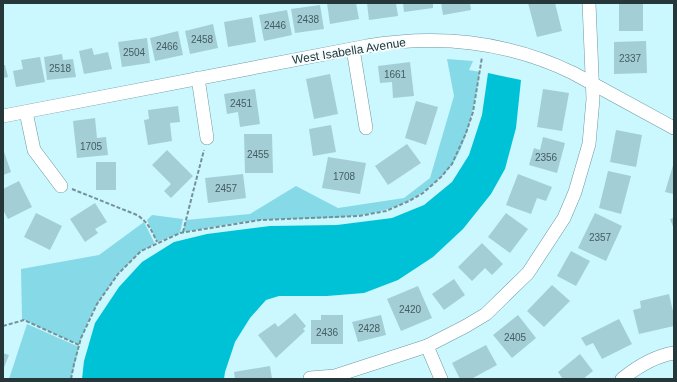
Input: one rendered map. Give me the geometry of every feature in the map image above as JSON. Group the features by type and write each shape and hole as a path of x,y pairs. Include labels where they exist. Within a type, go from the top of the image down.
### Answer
{"street":[{"path":"310,378 335,376 427,346 486,314 528,273 560,224 575,192 589,144 593,85 588,3"},
{"name":"West Isabella Avenue","path":"3,116 353,49 400,41 428,40 462,41 485,45 530,56 556,65 674,128"},
{"path":"353,49 366,128"},
{"path":"198,78 207,138"},
{"path":"26,112 34,150 61,186"},
{"path":"427,346 441,379"},
{"path":"622,379 642,365 664,355 674,353"}],"path":[{"path":"71,379 79,345 97,304 118,274 141,251 157,242 183,232 260,220 359,216 386,211 409,202 423,193 441,177 452,164 466,134 472,112 485,45"},
{"path":"183,232 207,138"},
{"path":"61,186 78,191 137,215 148,224 157,242"},
{"path":"3,326 24,320 79,345"}],"shaded area":[{"path":"447,59 473,61 469,70 480,72 473,108 463,143 452,165 433,184 415,197 395,207 374,213 329,218 262,220 183,232 186,220 250,214 296,186 338,208 404,198 430,178 454,96"},
{"path":"488,73 521,80 516,128 505,169 491,194 463,229 433,257 398,280 364,293 327,296 279,296 266,300 250,318 235,342 224,379 82,379 84,361 95,323 119,287 142,262 174,242 207,234 270,226 337,225 392,218 424,205 452,182 469,155 482,115"},
{"path":"152,215 183,219 180,233 157,242 147,220"},
{"path":"144,222 155,244 141,251 118,274 97,304 79,345 22,319 21,269 99,255"},
{"path":"27,324 79,347 71,379 9,379"}],"building":[{"path":"327,3 356,3 359,19 330,24"},
{"path":"367,3 396,3 398,16 369,20"},
{"path":"403,3 433,3 433,8 404,12"},
{"path":"441,3 470,3 471,10 443,15"},
{"path":"528,3 555,3 562,31 537,37"},
{"path":"619,3 643,3 643,31 619,31"},
{"path":"320,5 324,29 295,33 291,9"},
{"path":"287,10 292,35 264,41 259,15"},
{"path":"252,17 256,42 228,47 224,22"},
{"path":"213,24 218,48 190,54 185,31"},
{"path":"178,31 183,55 155,61 150,38"},
{"path":"147,38 150,63 122,67 118,42"},
{"path":"646,41 647,73 614,74 614,42"},
{"path":"92,48 94,55 108,52 112,69 84,74 79,51"},
{"path":"62,54 63,60 73,59 76,77 47,80 44,57"},
{"path":"40,57 45,82 16,87 13,71 23,69 21,60"},
{"path":"410,62 414,96 393,98 392,82 380,83 378,66"},
{"path":"3,65 5,65 8,77 3,78"},
{"path":"330,74 338,114 314,119 306,79"},
{"path":"255,89 260,124 240,127 238,112 227,114 224,94"},
{"path":"543,89 569,93 562,131 537,127"},
{"path":"416,101 438,107 426,145 405,138"},
{"path":"178,106 180,122 170,123 172,141 148,145 144,120 149,119 148,110"},
{"path":"95,118 97,138 106,137 108,155 77,158 73,121"},
{"path":"331,125 336,152 313,156 309,129"},
{"path":"616,130 642,135 636,167 610,162"},
{"path":"244,134 272,134 273,173 245,173"},
{"path":"543,137 565,143 557,173 529,165 534,148 540,150"},
{"path":"407,144 421,163 388,185 375,166"},
{"path":"3,149 11,172 3,175"},
{"path":"167,150 193,176 171,198 164,191 171,184 152,165"},
{"path":"328,157 366,163 360,194 322,188"},
{"path":"96,162 116,162 116,190 96,190"},
{"path":"674,162 674,194 665,192"},
{"path":"608,171 631,176 621,214 599,208"},
{"path":"243,174 246,198 208,203 205,178"},
{"path":"518,174 552,187 546,201 537,198 531,214 506,205"},
{"path":"19,181 32,207 8,219 3,210 3,189"},
{"path":"95,203 107,222 95,229 98,233 85,242 70,219"},
{"path":"36,213 62,226 50,250 24,237"},
{"path":"506,213 528,229 510,253 488,237"},
{"path":"595,213 622,226 606,261 578,248"},
{"path":"674,218 674,229 670,219"},
{"path":"482,243 503,264 492,275 485,268 472,281 458,267"},
{"path":"571,251 590,261 576,286 557,276"},
{"path":"454,279 465,295 444,310 432,294"},
{"path":"552,285 570,301 544,327 527,311"},
{"path":"418,286 432,318 401,331 387,299"},
{"path":"669,294 674,316 674,326 639,334 633,310 641,308 640,301"},
{"path":"295,313 306,326 303,329 305,331 276,358 258,335 275,323 278,327"},
{"path":"321,315 343,315 343,344 311,344 311,320 321,320"},
{"path":"381,315 386,335 358,342 352,322"},
{"path":"518,315 536,338 512,358 493,335"},
{"path":"619,319 632,344 602,359 593,343 586,346 581,338"},
{"path":"486,345 497,365 473,378 474,379 460,379 452,363"},
{"path":"3,353 9,355 3,370"},
{"path":"580,354 593,371 583,379 563,379 558,372"},
{"path":"270,366 272,379 235,379 234,372"}]}
